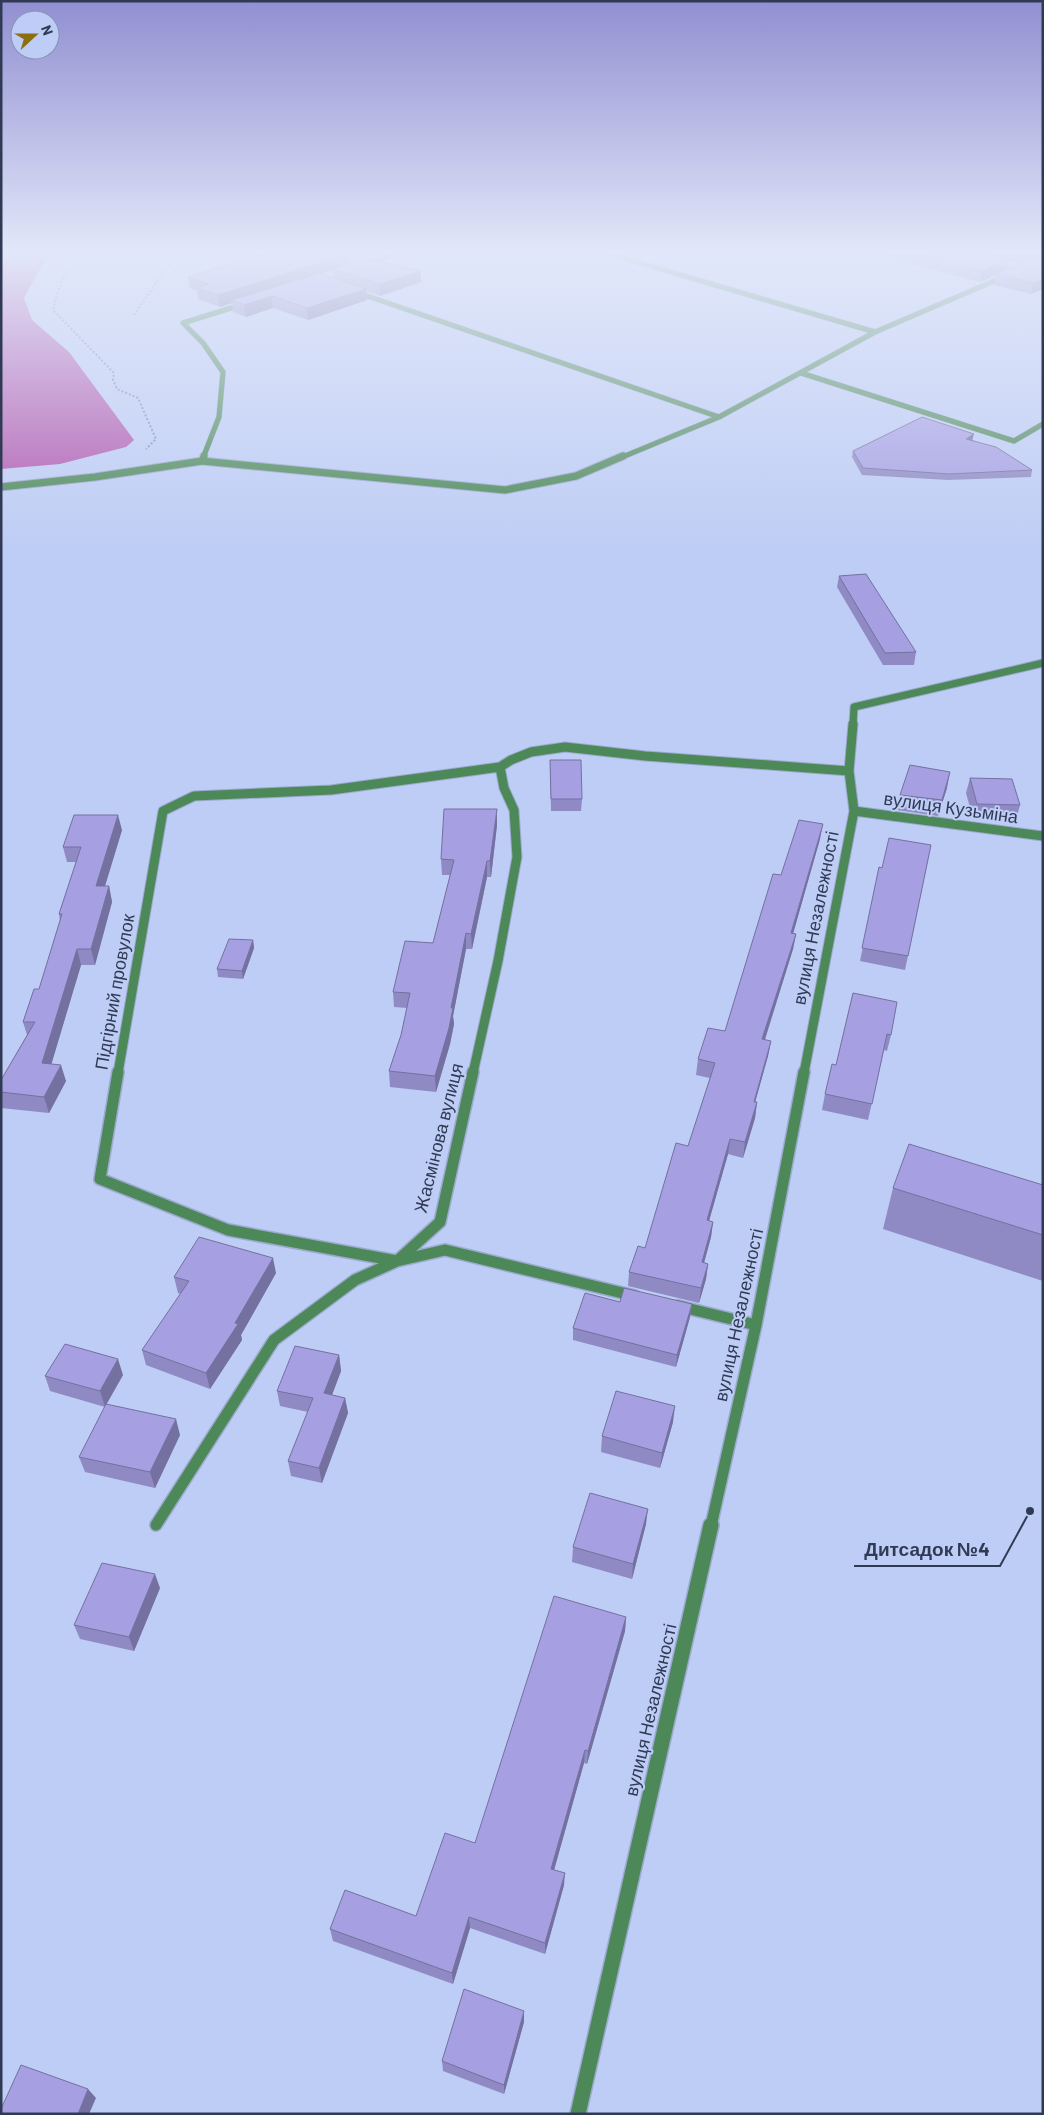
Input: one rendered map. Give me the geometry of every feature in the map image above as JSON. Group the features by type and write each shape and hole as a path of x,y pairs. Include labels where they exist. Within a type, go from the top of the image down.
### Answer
{"street":[{"path":"202,461 220,417 223,372 208,351"},
{"path":"527,351 719,417"},
{"path":"1,487 95,477 202,461 505,490 576,476 719,417 841,351"},
{"path":"801,373 1014,441 1043,424"},
{"name":"вулиця Незалежності","path":"578,2114 756,1325 854,811 849,771 854,708 1043,663"},
{"path":"500,767 511,760 531,752 565,747 645,756 849,771"},
{"name":"Підгірний провулок","path":"397,1261 228,1230 100,1179 163,811 194,796 330,790 500,767"},
{"name":"Жасмінова вулиця","path":"156,1525 274,1340 356,1280 397,1261 440,1222 498,961 517,857 514,810 504,788 500,767"},
{"name":"вулиця Кузьміна","path":"854,811 1043,836"},
{"path":"397,1261 445,1250 649,1299"},
{"path":"668,1304 756,1325"}],"path":[{"path":"92,351 114,373 113,380 117,390 138,398 156,439 145,450"}],"shaded area":[{"path":"1,351 67,351 134,440 126,447 60,464 1,469"}],"building":[{"path":"922,417 974,434 966,439 996,447 1032,470 949,474 863,468 853,451"},
{"path":"866,574 916,652 885,653 839,576"},
{"path":"550,760 581,760 582,799 551,799"},
{"path":"910,765 950,772 942,800 900,795"},
{"path":"970,778 1012,779 1020,805 977,804"},
{"path":"444,809 497,809 490,861 487,861 471,934 466,933 451,1008 453,1008 449,1028 435,1076 389,1071 401,1035 410,993 393,992 405,941 433,943 454,860 441,859"},
{"path":"74,815 118,815 96,886 109,886 91,949 77,949 42,1063 61,1065 44,1097 1,1092 1,1080 35,1022 23,1022 34,989 39,989 62,914 59,914 81,847 63,847"},
{"path":"799,820 823,824 791,933 796,934 762,1039 771,1041 754,1102 757,1102 745,1142 730,1139 707,1220 713,1222 702,1262 708,1264 701,1288 629,1272 638,1246 645,1248 676,1143 688,1146 715,1063 698,1059 708,1028 725,1031 773,874 781,875"},
{"path":"889,838 931,845 908,956 862,948 879,867 882,868"},
{"path":"229,939 253,940 242,971 217,969"},
{"path":"853,993 897,1002 891,1035 887,1034 872,1104 825,1094 832,1064 836,1065"},
{"path":"909,1144 1043,1185 1043,1235 893,1188"},
{"path":"199,1237 273,1258 235,1323 238,1324 206,1373 142,1350 189,1281 174,1277"},
{"path":"624,1288 692,1304 677,1355 573,1328 585,1293 620,1302"},
{"path":"65,1344 118,1359 100,1391 45,1376"},
{"path":"295,1346 339,1355 324,1393 345,1398 319,1468 288,1461 313,1398 277,1391"},
{"path":"616,1391 675,1406 662,1453 602,1436"},
{"path":"106,1404 176,1419 150,1472 79,1457"},
{"path":"590,1493 648,1509 633,1564 573,1547"},
{"path":"102,1563 155,1574 129,1637 74,1625"},
{"path":"554,1596 626,1617 588,1751 585,1750 551,1869 565,1873 545,1943 469,1917 452,1973 330,1929 345,1890 416,1916 445,1833 475,1843"},
{"path":"464,1989 524,2011 504,2085 442,2061"},
{"path":"21,2065 88,2089 78,2114 1,2114 1,2109"}],"place":[{"name":"Дитсадок №4","path":"1030,1511"}]}
